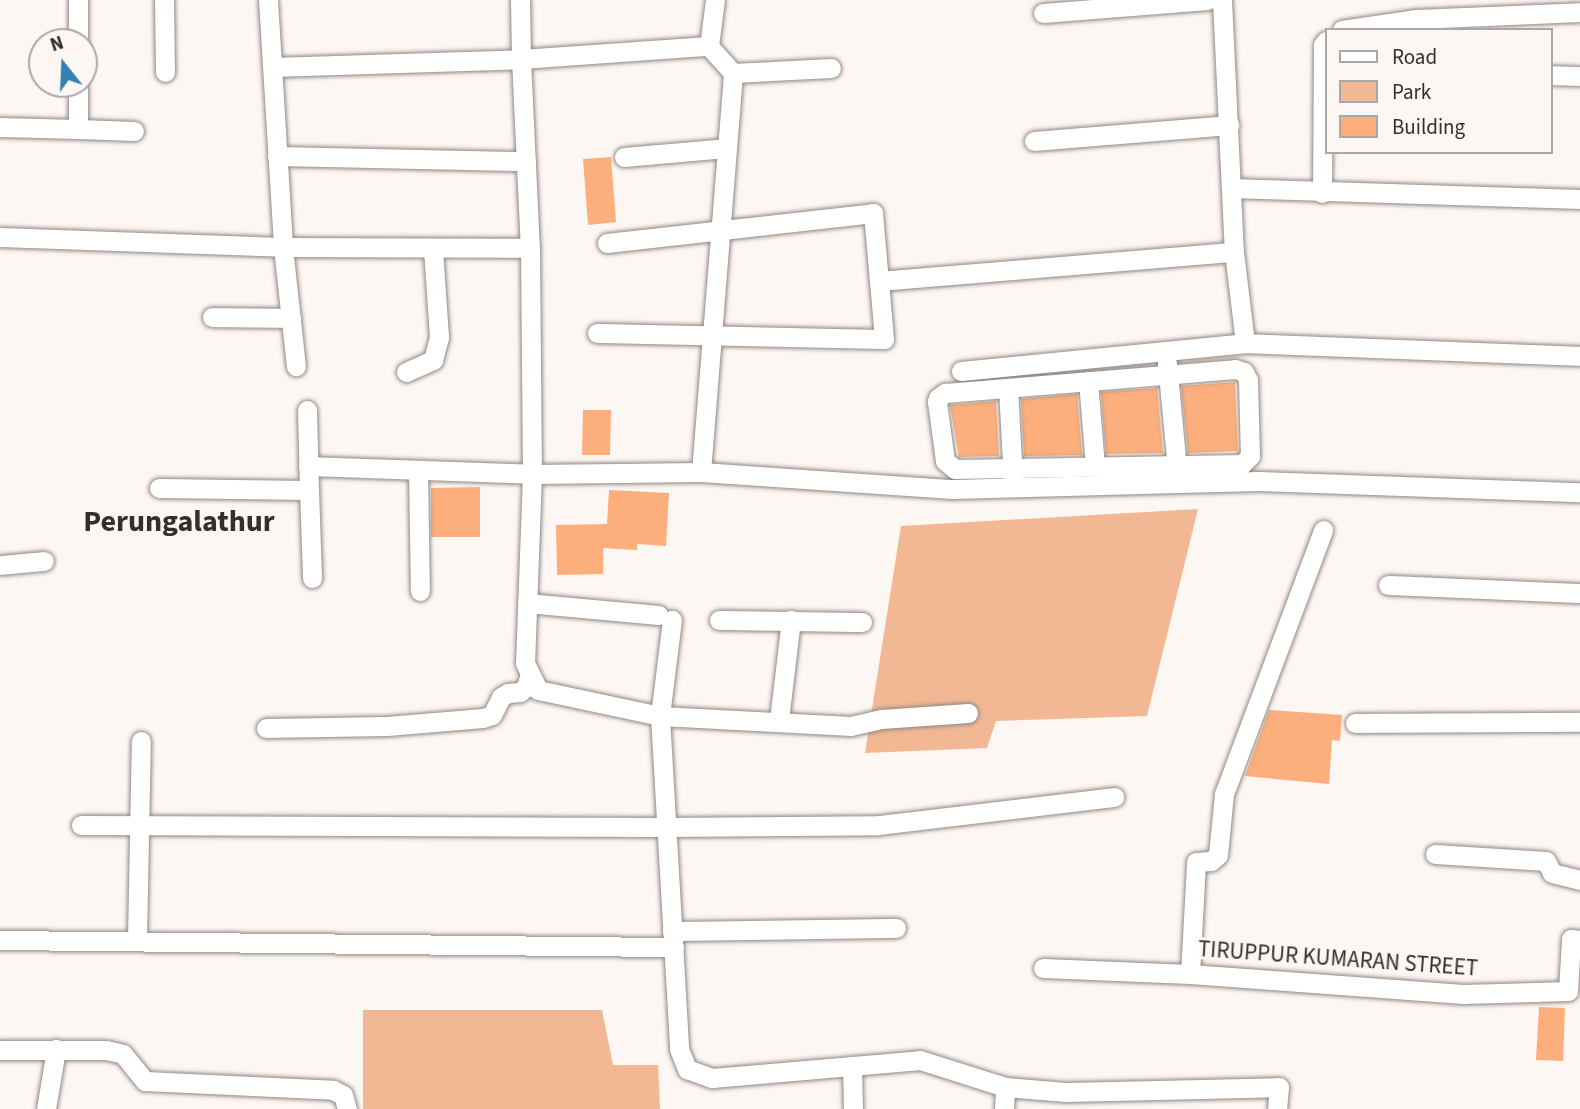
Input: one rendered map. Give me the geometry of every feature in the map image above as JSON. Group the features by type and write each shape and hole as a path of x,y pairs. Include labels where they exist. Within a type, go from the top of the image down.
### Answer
{"street":[{"path":"78,0 78,28"},
{"path":"164,0 165,72"},
{"path":"268,0 277,156 296,366"},
{"path":"520,0 530,248 532,474 525,663 538,690 660,716 779,720 850,726 881,719 968,713"},
{"path":"701,472 718,229 733,73 709,46 715,0"},
{"path":"1042,13 1207,0"},
{"path":"1222,0 1234,252 1245,344"},
{"path":"1355,28 1416,19 1580,12"},
{"path":"1322,193 1324,44"},
{"path":"272,67 521,59 709,46"},
{"path":"733,73 831,68"},
{"path":"1552,75 1580,76"},
{"path":"78,98 78,130"},
{"path":"1034,141 1229,125"},
{"path":"0,127 134,131"},
{"path":"624,157 726,148"},
{"path":"277,156 526,161"},
{"path":"1232,188 1322,193 1580,198"},
{"path":"597,332 884,339 873,213 607,243"},
{"path":"0,237 284,247 530,248"},
{"path":"407,372 433,359 439,337 433,248"},
{"path":"879,281 1234,252"},
{"path":"212,317 291,318"},
{"path":"961,372 1245,344 1580,356"},
{"path":"1165,352 1177,474"},
{"path":"308,466 532,474 701,472 952,489 1013,488 1177,474 1238,465 1249,459 1248,380 1244,372 1234,369 945,393 937,398 937,402 948,466 955,469 1096,467 1177,474 1259,481 1580,492"},
{"path":"1087,381 1096,467"},
{"path":"1008,388 1013,488"},
{"path":"307,410 312,578"},
{"path":"418,470 420,591"},
{"path":"159,488 309,490"},
{"path":"1190,974 1196,862 1211,861 1218,855 1224,794 1323,530"},
{"path":"0,565 44,561"},
{"path":"1388,585 1580,593"},
{"path":"527,603 665,617 660,716 679,1049 687,1069 712,1078 920,1060 1004,1087 1066,1092 1279,1087 1277,1109"},
{"path":"719,620 862,622"},
{"path":"779,720 791,620"},
{"path":"266,728 387,726 483,718 492,715 501,697 520,692 526,687 530,674"},
{"path":"1355,723 1580,722"},
{"path":"137,941 142,825 141,741"},
{"path":"80,825 878,825 1114,797"},
{"path":"1435,854 1546,861 1552,873 1580,880"},
{"path":"0,940 673,939 896,928"},
{"name":"TIRUPPUR KUMARAN STREET","path":"1043,968 1190,974 1463,994 1569,991 1571,939 1580,940"},
{"path":"46,1109 56,1049"},
{"path":"0,1050 106,1050 123,1054 145,1081 333,1090 343,1095 347,1109"},
{"path":"852,1066 853,1109"},
{"path":"1004,1087 1004,1109"}],"green space":[{"path":"1198,509 1147,716 996,721 987,748 865,753 901,526"},
{"path":"363,1010 602,1010 613,1065 658,1065 660,1109 363,1109"}],"building":[{"path":"611,157 616,222 588,225 583,159"},
{"path":"1235,382 1238,451 1188,453 1181,386"},
{"path":"1157,388 1163,453 1106,454 1101,392"},
{"path":"1077,394 1082,455 1024,456 1021,399"},
{"path":"996,401 999,456 959,457 950,405"},
{"path":"583,410 611,410 610,455 582,455"},
{"path":"480,487 480,537 431,537 431,488"},
{"path":"609,490 669,493 666,546 637,544 637,550 603,548 603,574 557,575 556,525 607,524"},
{"path":"1269,710 1342,715 1340,741 1332,740 1329,784 1245,776"},
{"path":"1539,1007 1565,1008 1563,1061 1536,1060"}],"district":[{"name":"Perungalathur","path":"179,522"}]}
